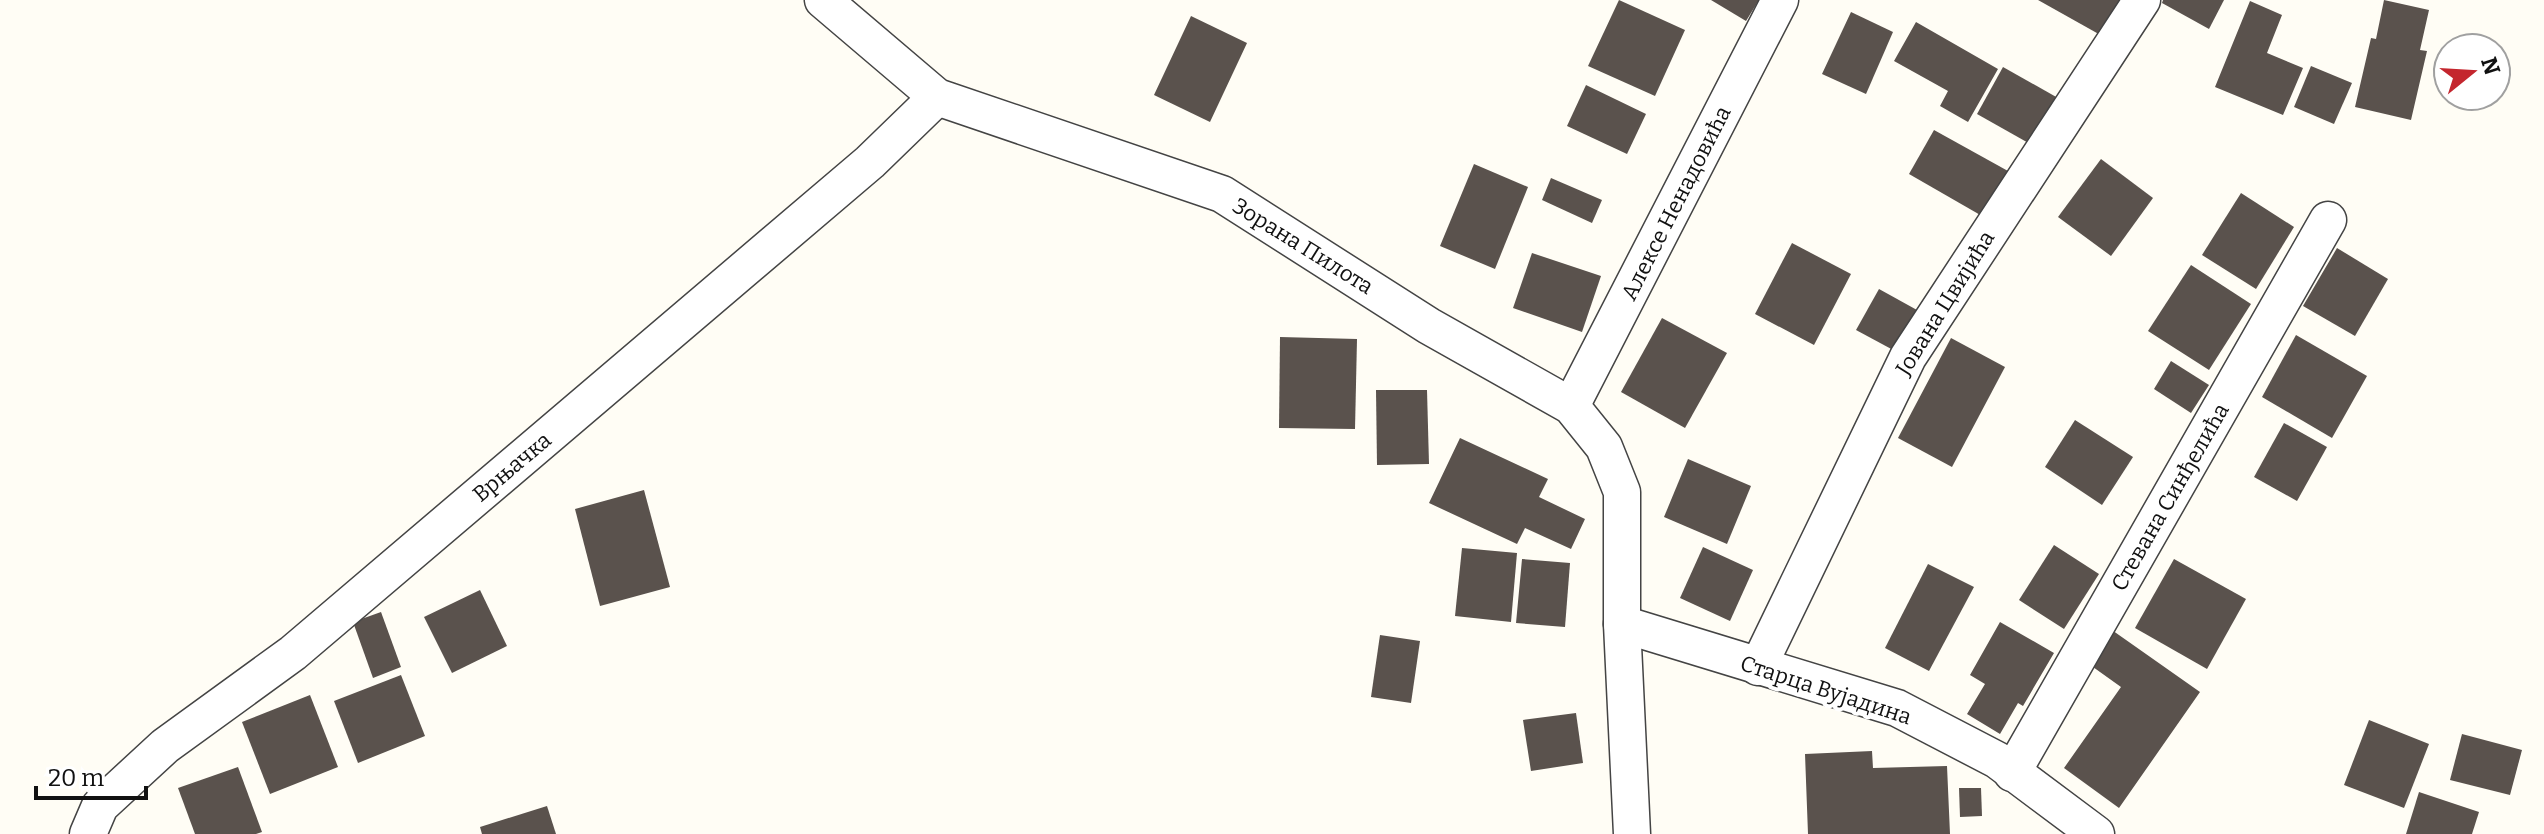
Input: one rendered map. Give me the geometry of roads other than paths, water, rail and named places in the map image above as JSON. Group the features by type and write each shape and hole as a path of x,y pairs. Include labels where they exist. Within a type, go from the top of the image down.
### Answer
{"street":[{"name":"Зорана Пилота","path":"823,0 937,97 1222,194 1429,326 1571,406 1604,447 1622,492 1622,624 1632,834"},
{"name":"Алексе Ненадовића","path":"1571,406 1780,0"},
{"name":"Јована Цвијића","path":"1758,667 1908,357 2142,0"},
{"name":"Врњачка","path":"88,834 100,806 165,746 293,653 870,162 937,97"},
{"name":"Стевана Синђелића","path":"2012,773 2328,220"},
{"name":"Старца Вујадина","path":"1622,624 1897,708 1997,760 2096,834"}]}
